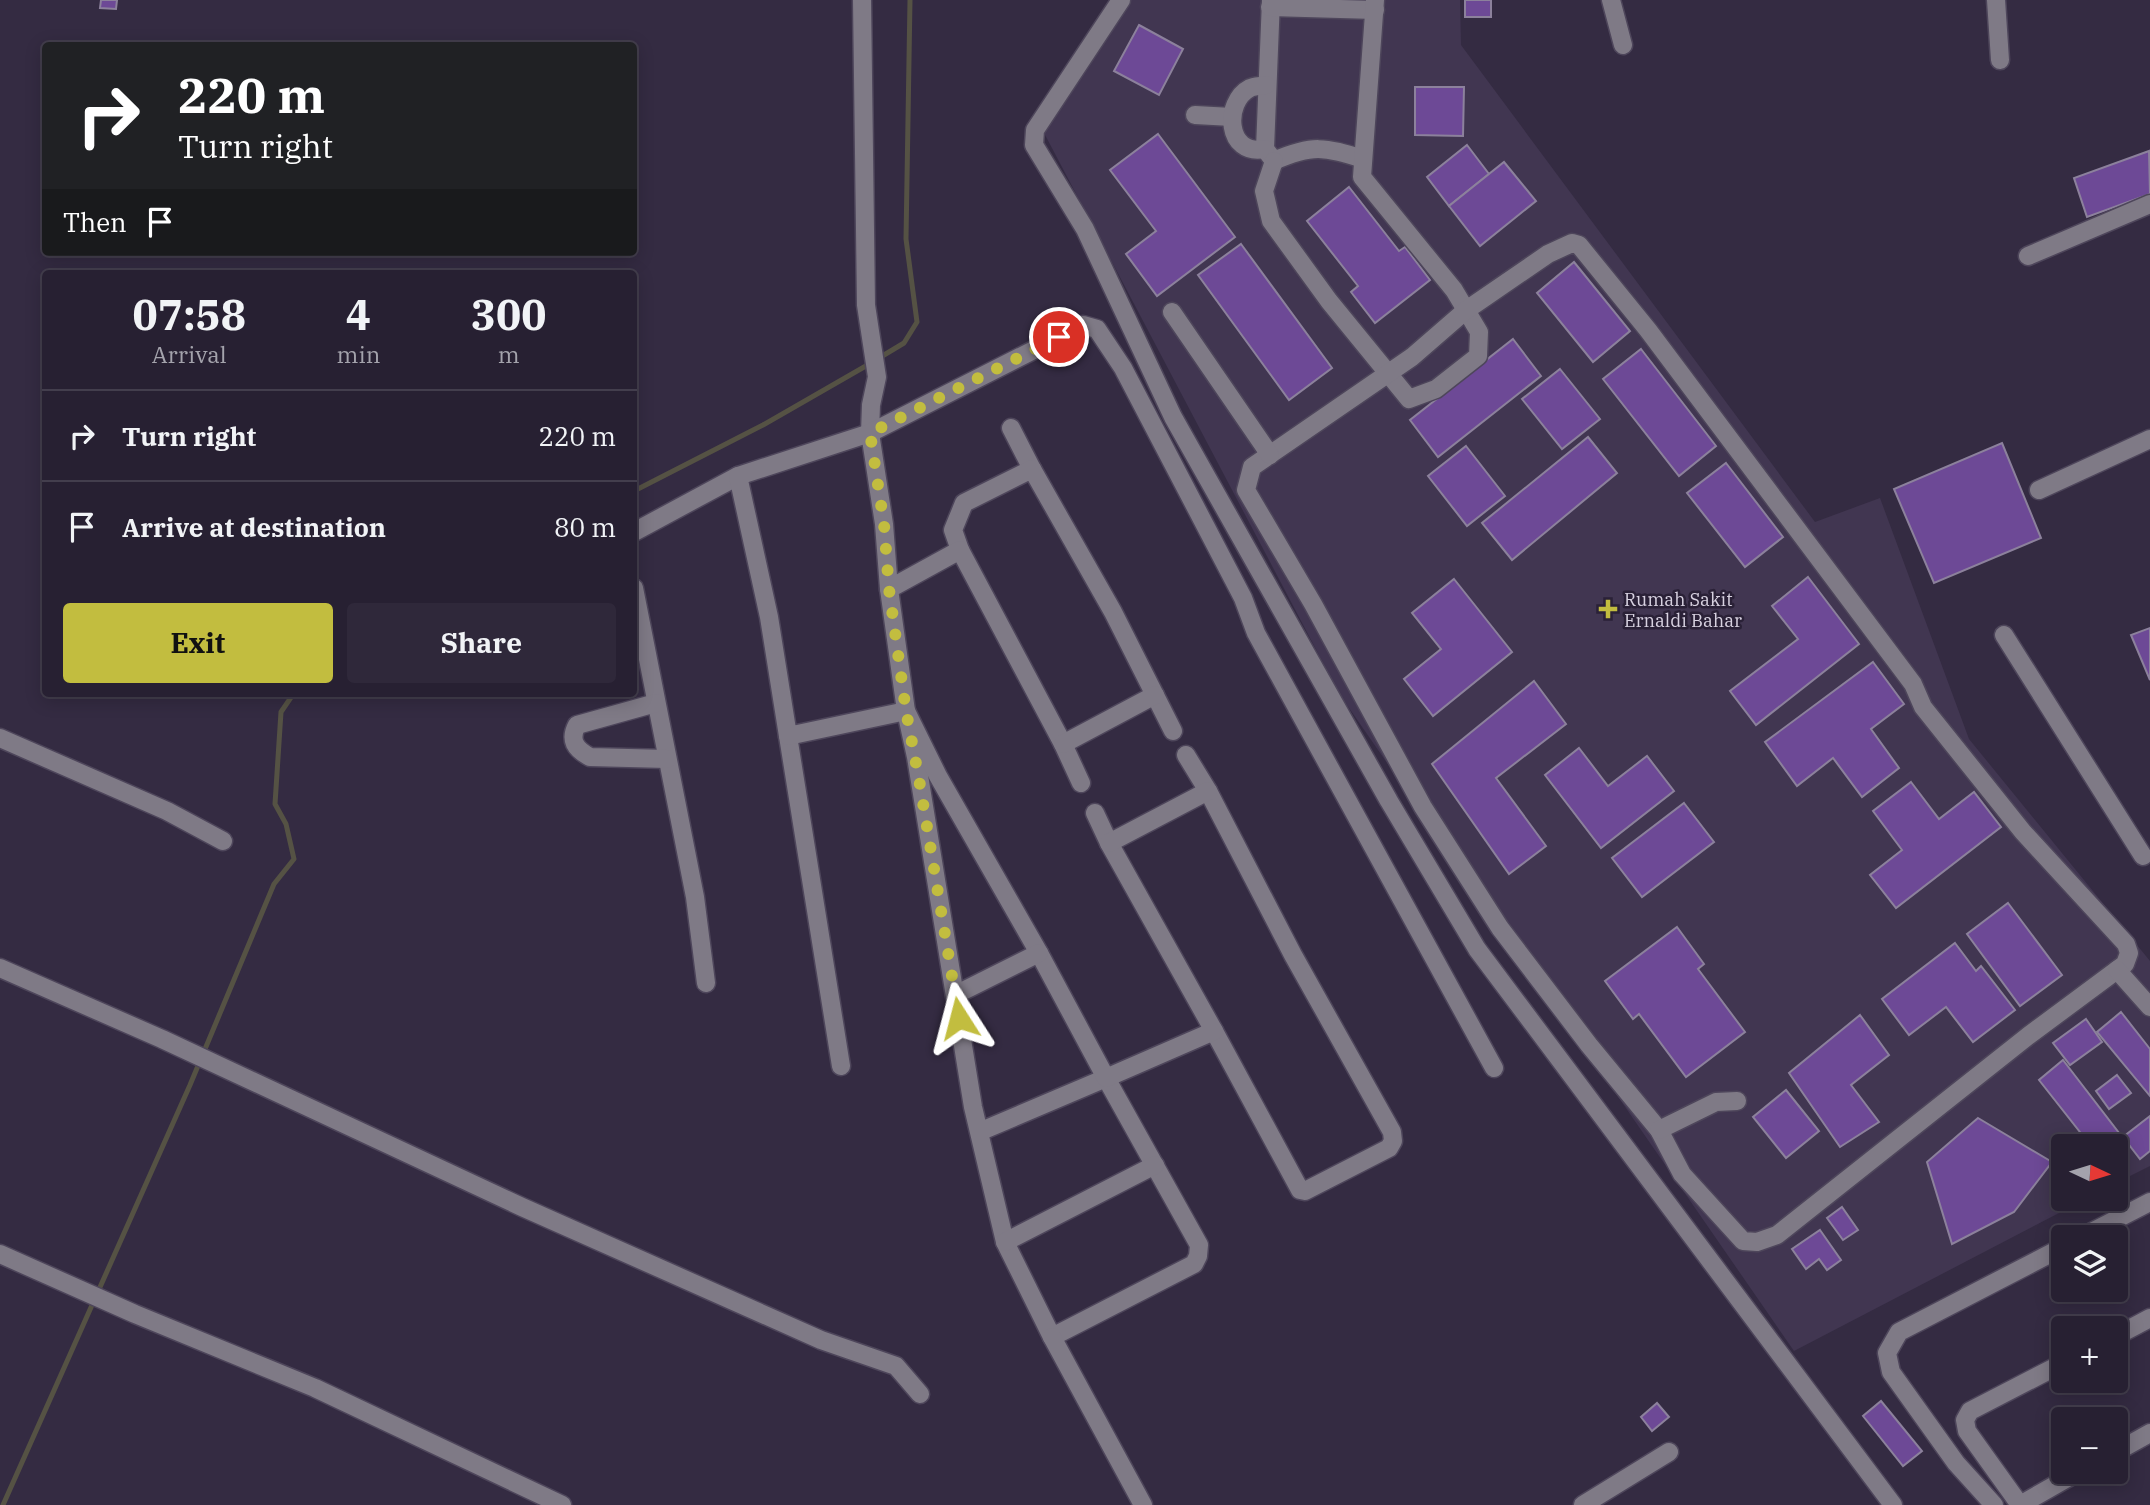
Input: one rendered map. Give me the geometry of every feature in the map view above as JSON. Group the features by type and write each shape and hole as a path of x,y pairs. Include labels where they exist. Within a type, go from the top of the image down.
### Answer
{"street":[{"path":"862,0 866,304 877,377 871,405 870,433 884,524 889,589 906,711 979,1132 1005,1242 1143,1505"},
{"path":"1121,0 1035,130 1034,145 1085,229 1173,417 1389,801 1477,949 1893,1505"},
{"path":"1611,0 1623,45"},
{"path":"1996,0 2000,60"},
{"path":"1270,4 1375,5 1362,177 1454,290 1479,332 1478,356 1436,388 1409,399 1329,301 1271,221 1264,191 1269,155 1266,86 1270,4"},
{"path":"1266,86 1249,89 1237,102 1232,117 1235,134 1242,146 1269,155 1293,153 1314,147 1332,149 1363,159"},
{"path":"1195,115 1232,117"},
{"path":"2028,256 2150,204"},
{"path":"1563,245 1579,245 1648,330 1818,556 1913,684 1923,707 2023,832 2126,944 2129,953 2125,964 2028,1035 1777,1235 1758,1242 1743,1241 1682,1174 1659,1129 1589,1045 1500,928 1423,807 1313,604 1246,489 1252,467 1412,358 1465,311 1563,245"},
{"path":"1172,312 1270,455"},
{"path":"637,530 738,476 870,433 1083,325 1097,329 1123,368 1243,598 1256,633 1494,1068"},
{"path":"1011,428 1112,612 1173,731"},
{"path":"2039,490 2150,439"},
{"path":"1032,469 964,503 953,530 960,550 1081,783"},
{"path":"738,476 767,605 841,1066"},
{"path":"889,589 960,550"},
{"path":"637,603 695,897 706,983"},
{"path":"2004,635 2148,858"},
{"path":"1063,744 1155,695"},
{"path":"656,703 578,725 573,734 575,745 579,751 590,757 667,759"},
{"path":"788,736 906,711"},
{"path":"906,711 938,776 1039,953 1199,1245 1194,1264 1052,1336"},
{"path":"0,738 167,811 223,841"},
{"path":"1095,813 1300,1190 1305,1191 1389,1148 1393,1142 1392,1132 1186,755"},
{"path":"1109,843 1208,791"},
{"path":"955,995 1039,953"},
{"path":"0,968 167,1041 522,1207 821,1340 896,1366 920,1394"},
{"path":"2117,970 2150,1007"},
{"path":"979,1132 1214,1031"},
{"path":"1659,1129 1716,1102 1737,1101"},
{"path":"1005,1242 1155,1165"},
{"path":"2105,1225 2150,1202"},
{"path":"1994,1505 1956,1463 1891,1373 1887,1353 1899,1332 2051,1253"},
{"path":"0,1254 315,1388 562,1505"},
{"path":"2128,1330 2150,1318"},
{"path":"2051,1369 1970,1411 1965,1420 1967,1431 2020,1505 2057,1484"},
{"path":"2128,1445 2150,1433"},
{"path":"1583,1505 1669,1452"}],"shaded area":[{"name":"Rumah Sakit Ernaldi Bahar","path":"1130,0 1460,0 1461,45 1815,522 1880,498 1969,739 2150,961 2150,1166 2128,1177 2128,1134 2051,1134 2051,1211 2063,1211 1794,1351 1340,695 1043,131"}],"building":[{"path":"101,0 117,0 116,9 100,8"},
{"path":"1465,0 1491,0 1491,17 1465,17"},
{"path":"1139,25 1183,49 1159,95 1114,71"},
{"path":"1415,87 1464,87 1463,136 1415,135"},
{"path":"1158,134 1235,237 1157,296 1126,254 1156,231 1110,170"},
{"path":"1467,145 1489,174 1449,206 1427,177"},
{"path":"2149,151 2150,194 2087,217 2074,178"},
{"path":"1504,162 1536,201 1480,246 1449,206"},
{"path":"1349,187 1399,251 1405,247 1430,280 1375,323 1351,292 1358,286 1307,221"},
{"path":"1241,244 1332,368 1289,400 1198,275"},
{"path":"1574,262 1630,331 1593,362 1537,293"},
{"path":"1513,339 1541,376 1438,457 1410,420"},
{"path":"1641,349 1716,446 1679,476 1603,379"},
{"path":"1560,369 1600,419 1562,449 1522,399"},
{"path":"1588,437 1617,473 1512,560 1482,523"},
{"path":"2002,443 2041,538 1934,583 1894,489"},
{"path":"1466,446 1505,496 1467,526 1428,476"},
{"path":"1726,463 1783,537 1745,567 1687,493"},
{"path":"1808,577 1859,644 1756,725 1730,691 1798,639 1772,606"},
{"path":"1454,579 1512,652 1433,716 1404,679 1441,649 1412,613"},
{"path":"2150,628 2150,680 2131,635"},
{"path":"1873,662 1904,704 1871,729 1899,768 1862,797 1833,758 1797,786 1765,742"},
{"path":"1534,681 1566,724 1496,778 1546,846 1509,874 1432,764"},
{"path":"1579,748 1608,786 1647,756 1674,791 1601,848 1545,775"},
{"path":"1911,782 1939,819 1974,792 2001,827 1896,908 1870,875 1902,850 1873,811"},
{"path":"1684,803 1714,842 1642,897 1612,858"},
{"path":"2008,903 2062,975 2020,1006 1967,934"},
{"path":"1677,927 1704,964 1698,969 1745,1032 1686,1077 1639,1014 1633,1019 1605,981"},
{"path":"1955,943 1976,971 1981,966 2015,1010 1973,1042 1946,1007 1909,1035 1882,999"},
{"path":"2121,1012 2150,1049 2150,1096 2097,1032"},
{"path":"1860,1015 1889,1055 1851,1085 1879,1122 1840,1147 1789,1073"},
{"path":"2086,1019 2102,1042 2070,1065 2053,1043"},
{"path":"2063,1060 2120,1134 2082,1134 2039,1080"},
{"path":"2117,1075 2131,1093 2109,1109 2096,1091"},
{"path":"1786,1090 1819,1131 1786,1158 1753,1117"},
{"path":"2150,1116 2150,1151 2140,1159 2128,1143 2127,1134"},
{"path":"1978,1118 2051,1163 2014,1212 1952,1244 1927,1162"},
{"path":"1842,1207 1858,1230 1843,1240 1827,1218"},
{"path":"1820,1230 1841,1260 1827,1270 1819,1259 1806,1269 1792,1249"},
{"path":"1881,1401 1922,1451 1903,1466 1863,1416"},
{"path":"1657,1403 1669,1417 1652,1431 1641,1417"}],"waterway":[{"path":"879,358 904,343 917,322 906,239 910,0"},
{"path":"637,489 763,425 871,363"},
{"path":"3,1505 190,1085 274,884 294,859 286,824 275,804 281,712 291,697"}],"place":[{"name":"Rumah Sakit Ernaldi Bahar","path":"1608,609"}],"route":[{"path":"959,1018 906,711 889,589 884,524 870,433 1059,337"}]}
